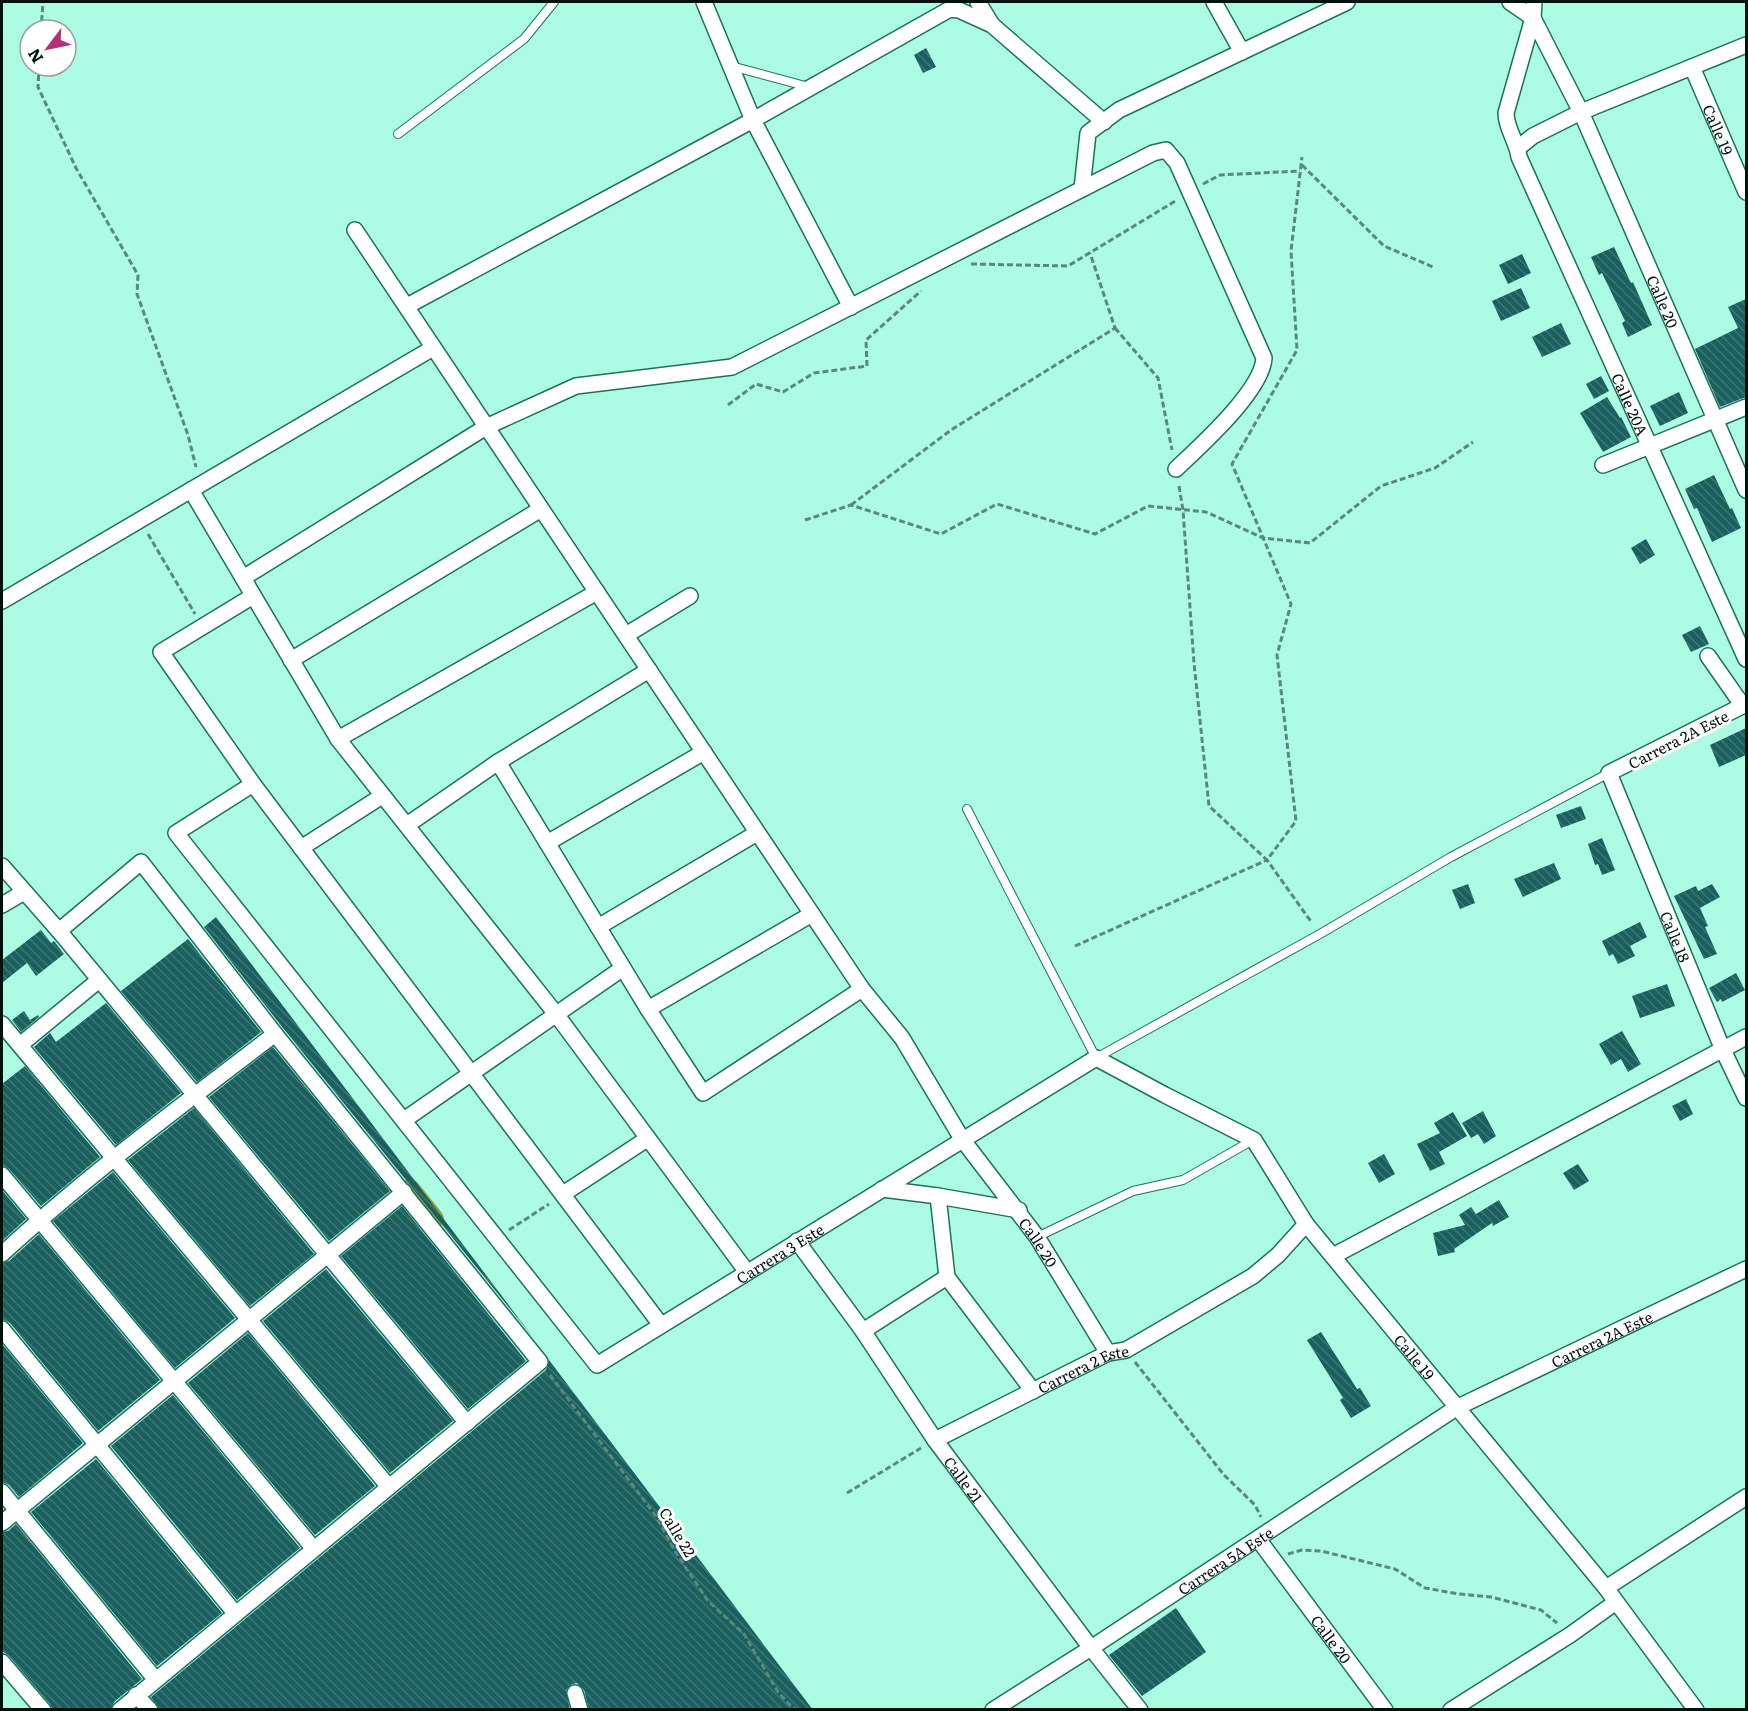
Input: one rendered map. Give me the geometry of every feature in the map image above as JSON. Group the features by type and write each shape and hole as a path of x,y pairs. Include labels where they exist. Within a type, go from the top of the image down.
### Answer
{"street":[{"path":"704,2 753,120 850,307"},
{"path":"978,2 992,25"},
{"path":"1214,2 1242,52"},
{"path":"1082,189 1088,133 1119,110 1344,2"},
{"path":"1510,2 1533,18"},
{"name":"Calle 20A","path":"1534,2 1533,18 1506,113 1506,121 1518,148 1519,157 1746,659"},
{"path":"407,306 753,120 950,9 959,10 992,25 1104,122"},
{"name":"Calle 20","path":"1533,18 1581,112 1746,490"},
{"path":"1518,148 1533,136 1581,112 1746,45"},
{"name":"Calle 19","path":"1692,67 1746,192"},
{"path":"243,578 486,427 576,386 732,367 1153,153 1166,150 1177,163 1264,358 1263,370 1226,421 1176,469"},
{"name":"Calle 20","path":"355,230 862,989 902,1038 962,1138 1037,1237 1108,1353"},
{"path":"2,601 433,348"},
{"path":"1603,465 1746,406"},
{"path":"196,487 253,596 338,739 556,1014 747,1272"},
{"path":"291,660 541,509"},
{"path":"338,739 597,592"},
{"path":"253,596 161,652 253,784 662,1325"},
{"path":"626,635 690,596"},
{"path":"1708,656 1745,705"},
{"path":"407,825 498,762 649,670"},
{"name":"Carrera 2A Este","path":"1609,773 1745,705"},
{"path":"548,843 704,752"},
{"path":"498,762 648,1009 703,1093 862,989"},
{"name":"Calle 18","path":"1609,773 1723,1050 1746,1098"},
{"path":"253,784 176,833 496,1239"},
{"path":"301,848 382,796"},
{"path":"598,927 758,832"},
{"path":"59,932 141,862 275,1034 405,1192 540,1362 120,1710"},
{"path":"2,866 467,1423"},
{"path":"2,905 24,892"},
{"path":"648,1009 812,914"},
{"path":"404,1120 623,968"},
{"path":"20,1045 99,980"},
{"path":"2,1024 389,1487"},
{"path":"2,1254 114,1158 275,1034"},
{"path":"1333,1256 1746,1037"},
{"path":"1096,1058 1254,1140"},
{"name":"Carrera 3 Este","path":"496,1239 597,1365 962,1138 1096,1058"},
{"path":"563,1194 647,1139"},
{"name":"Calle 19","path":"1254,1140 1306,1224 1606,1588 1696,1710"},
{"path":"2,1175 314,1549"},
{"path":"882,1189 1018,1210"},
{"path":"2,1523 405,1192"},
{"path":"938,1196 946,1277 1033,1391"},
{"name":"Carrera 2 Este","path":"935,1440 1108,1353 1126,1350 1253,1276 1278,1255 1306,1224"},
{"name":"Calle 21","path":"797,1242 863,1331 935,1440 1140,1710"},
{"name":"Carrera 2A Este","path":"1456,1408 1746,1269"},
{"path":"863,1331 946,1277"},
{"path":"2,1329 235,1613"},
{"name":"Carrera 5A Este","path":"993,1710 1456,1408"},
{"path":"2,1492 156,1680"},
{"path":"1606,1588 1746,1497"},
{"name":"Calle 20","path":"1263,1536 1272,1559 1385,1710"},
{"path":"1451,1710 1570,1635 1616,1602"},
{"path":"2,1662 43,1710"},
{"path":"575,1693 580,1710"},
{"path":"136,1695 150,1710"}],"lane":[{"path":"398,134 524,39 554,2"},
{"path":"731,66 810,88"},
{"path":"967,809 1096,1058 1320,934 1451,857 1609,773"},
{"path":"1037,1237 1133,1191 1183,1180 1254,1140"}],"path":[{"path":"42,18 44,2"},
{"path":"38,78 38,87 76,168 138,275 137,294 188,435 196,487"},
{"path":"1075,946 1267,860 1296,821 1277,655 1291,604 1232,464 1297,350 1291,251 1302,157"},
{"path":"1301,164 1384,246 1433,267"},
{"path":"963,264 1068,266 1220,175 1300,171"},
{"path":"1089,253 1115,328 1158,378 1184,510 1194,663 1209,806 1267,860 1320,934"},
{"path":"728,405 756,384 783,392 814,373 867,366 866,340 926,287"},
{"path":"805,520 851,505 951,430 1115,328"},
{"path":"851,505 941,534 997,504 1095,534 1148,506 1206,512 1263,538 1310,543 1381,486 1435,468 1473,442"},
{"path":"140,520 202,627"},
{"path":"496,1239 563,1194"},
{"path":"1126,1350 1224,1475 1255,1505 1263,1536"},
{"name":"Calle 22","path":"540,1362 655,1515 676,1553 708,1601 744,1634 778,1692 790,1706 797,1710"},
{"path":"847,1493 935,1440"},
{"path":"1272,1559 1302,1550 1322,1551 1395,1569 1425,1588 1491,1597 1541,1610 1570,1635"}],"building":[{"path":"926,48 936,67 923,73 914,55"},
{"path":"1614,247 1652,325 1628,337 1622,323 1625,321 1602,273 1599,275 1591,257"},
{"path":"1522,254 1531,273 1508,284 1499,265"},
{"path":"1521,288 1530,308 1501,321 1492,301"},
{"path":"1746,299 1746,397 1720,407 1695,349 1738,328 1728,307"},
{"path":"1561,323 1571,344 1542,357 1532,337"},
{"path":"1601,376 1609,391 1594,399 1586,384"},
{"path":"1679,392 1688,413 1660,426 1650,406"},
{"path":"1607,397 1631,437 1603,452 1580,413"},
{"path":"1714,475 1741,528 1712,542 1697,508 1694,509 1685,489"},
{"path":"1646,539 1655,555 1640,564 1631,548"},
{"path":"1700,626 1709,644 1691,652 1682,635"},
{"path":"1746,728 1746,755 1719,767 1710,745"},
{"path":"1581,806 1586,819 1561,828 1556,815"},
{"path":"1602,838 1615,870 1602,875 1598,864 1595,865 1588,844"},
{"path":"1554,863 1561,879 1523,897 1514,879"},
{"path":"1468,884 1475,903 1460,909 1452,890"},
{"path":"1712,884 1720,897 1700,908 1708,926 1705,927 1717,954 1704,959 1674,896 1696,886 1698,891"},
{"path":"216,917 532,1336 204,927"},
{"path":"1640,922 1647,937 1630,946 1635,956 1618,964 1613,954 1609,956 1602,941"},
{"path":"41,930 64,954 36,976 27,963 2,983 2,960"},
{"path":"188,939 261,1032 197,1082 121,991"},
{"path":"1736,973 1745,990 1722,1002 1721,999 1717,1002 1709,988"},
{"path":"1667,984 1675,1006 1640,1018 1632,996"},
{"path":"106,1003 181,1093 116,1145 34,1047 50,1033 56,1042"},
{"path":"24,1011 30,1020 38,1015 39,1017 21,1032 12,1020"},
{"path":"1622,1031 1641,1064 1628,1072 1621,1059 1611,1065 1599,1044"},
{"path":"273,1047 390,1191 329,1241 209,1097"},
{"path":"25,1066 100,1157 41,1206 9,1169 2,1165 2,1084"},
{"path":"1686,1099 1693,1114 1680,1121 1672,1106"},
{"path":"194,1108 314,1254 250,1306 128,1160"},
{"path":"1483,1111 1496,1136 1484,1144 1478,1134 1471,1138 1462,1123"},
{"path":"1453,1112 1467,1136 1439,1152 1445,1164 1430,1171 1417,1144 1440,1133 1434,1123"},
{"path":"1384,1154 1395,1174 1379,1183 1368,1163"},
{"path":"1578,1164 1589,1181 1574,1190 1563,1173"},
{"path":"113,1172 235,1318 175,1368 53,1221"},
{"path":"2,1190 26,1219 2,1241"},
{"path":"1499,1200 1509,1217 1493,1226 1492,1223 1454,1249 1455,1252 1438,1256 1433,1233 1465,1225 1459,1215 1471,1207 1476,1214"},
{"path":"402,1206 526,1361 468,1409 341,1256"},
{"path":"39,1234 160,1380 98,1431 10,1323 2,1319 2,1263 9,1261"},
{"path":"326,1269 453,1421 390,1473 263,1321"},
{"path":"1321,1332 1357,1389 1360,1388 1371,1406 1351,1418 1340,1400 1343,1398 1307,1340"},
{"path":"248,1333 375,1486 315,1535 188,1383"},
{"path":"2,1344 83,1443 19,1497 9,1485 2,1482"},
{"path":"549,1360 813,1710 589,1710 584,1690 577,1683 572,1684 566,1690 570,1710 160,1710 151,1697 546,1370"},
{"path":"173,1395 300,1548 237,1600 111,1446"},
{"path":"96,1459 222,1613 157,1666 31,1512"},
{"path":"16,1524 142,1679 114,1702 111,1710 53,1710 9,1656 2,1651 2,1532 8,1531"},
{"path":"1176,1608 1206,1652 1142,1696 1109,1655"}],"waterway":[{"path":"410,1189 434,1219"}]}
